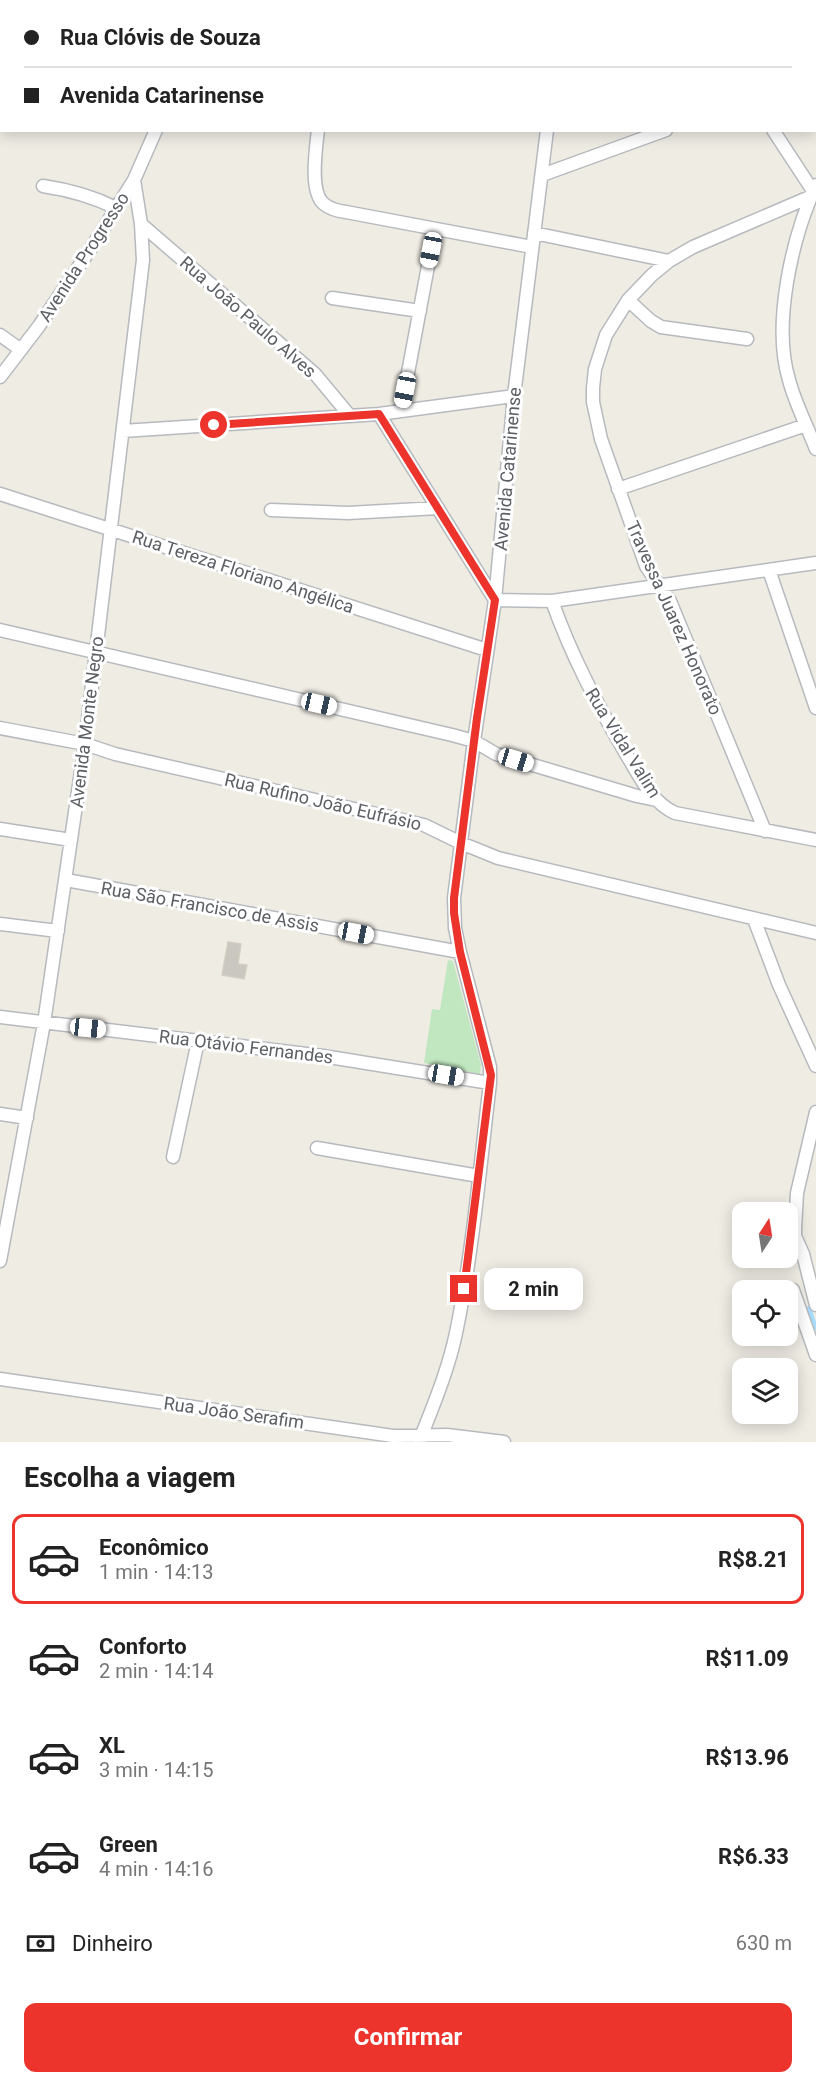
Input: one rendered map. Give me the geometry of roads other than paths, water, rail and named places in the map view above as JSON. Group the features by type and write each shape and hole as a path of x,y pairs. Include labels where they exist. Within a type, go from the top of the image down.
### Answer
{"street":[{"name":"Avenida Progresso","path":"0,377 70,280 134,180 155,132"},
{"path":"318,132 315,176 321,201 326,206 346,212 532,247"},
{"name":"Avenida Catarinense","path":"420,1439 447,1366 464,1289 490,1083 490,1067 460,952 454,913 474,741 495,600 514,396 547,132"},
{"path":"542,175 660,132"},
{"path":"774,132 814,191 790,264 783,321 784,362 816,449"},
{"name":"Avenida Monte Negro","path":"0,1261 5,1211 27,1118 44,1023 86,744 142,277 143,244 134,180"},
{"path":"43,186 76,191 116,208"},
{"name":"Travessa Juarez Honorato","path":"765,831 670,601 646,566 601,439 593,402 593,388 595,369 606,335 628,300 646,280 669,261 716,235 814,191"},
{"name":"Rua João Paulo Alves","path":"141,224 315,374 350,416"},
{"path":"401,410 435,229"},
{"path":"534,233 669,261"},
{"path":"332,298 420,311"},
{"path":"628,300 661,327 747,339"},
{"path":"0,336 21,350"},
{"path":"123,431 379,414 514,396"},
{"path":"379,414 495,600 552,601 816,563"},
{"path":"618,489 806,425"},
{"name":"Rua Tereza Floriano Angélica","path":"0,494 487,650"},
{"path":"271,510 348,513 438,508"},
{"path":"770,570 816,708"},
{"name":"Rua Vidal Valim","path":"552,601 586,684 656,800 675,813 816,840"},
{"path":"0,630 474,741 496,754 656,800"},
{"name":"Rua Rufino João Eufrásio","path":"0,728 86,744 115,754 424,825 498,858 816,933"},
{"path":"0,829 71,840"},
{"name":"Rua São Francisco de Assis","path":"66,880 460,952"},
{"path":"754,919 779,985 810,1042 816,1066"},
{"path":"0,924 58,931"},
{"name":"Rua Otávio Fernandes","path":"0,1017 323,1056 490,1083"},
{"path":"173,1157 198,1041"},
{"path":"816,1112 812,1151 797,1193 795,1214 795,1236 810,1255 816,1305"},
{"path":"0,1114 27,1118"},
{"path":"317,1148 479,1176"},
{"path":"798,1302 816,1355"},
{"name":"Rua João Serafim","path":"0,1379 393,1436 420,1439 447,1435 504,1442"}],"waterway":[{"path":"809,1308 816,1328"}]}
